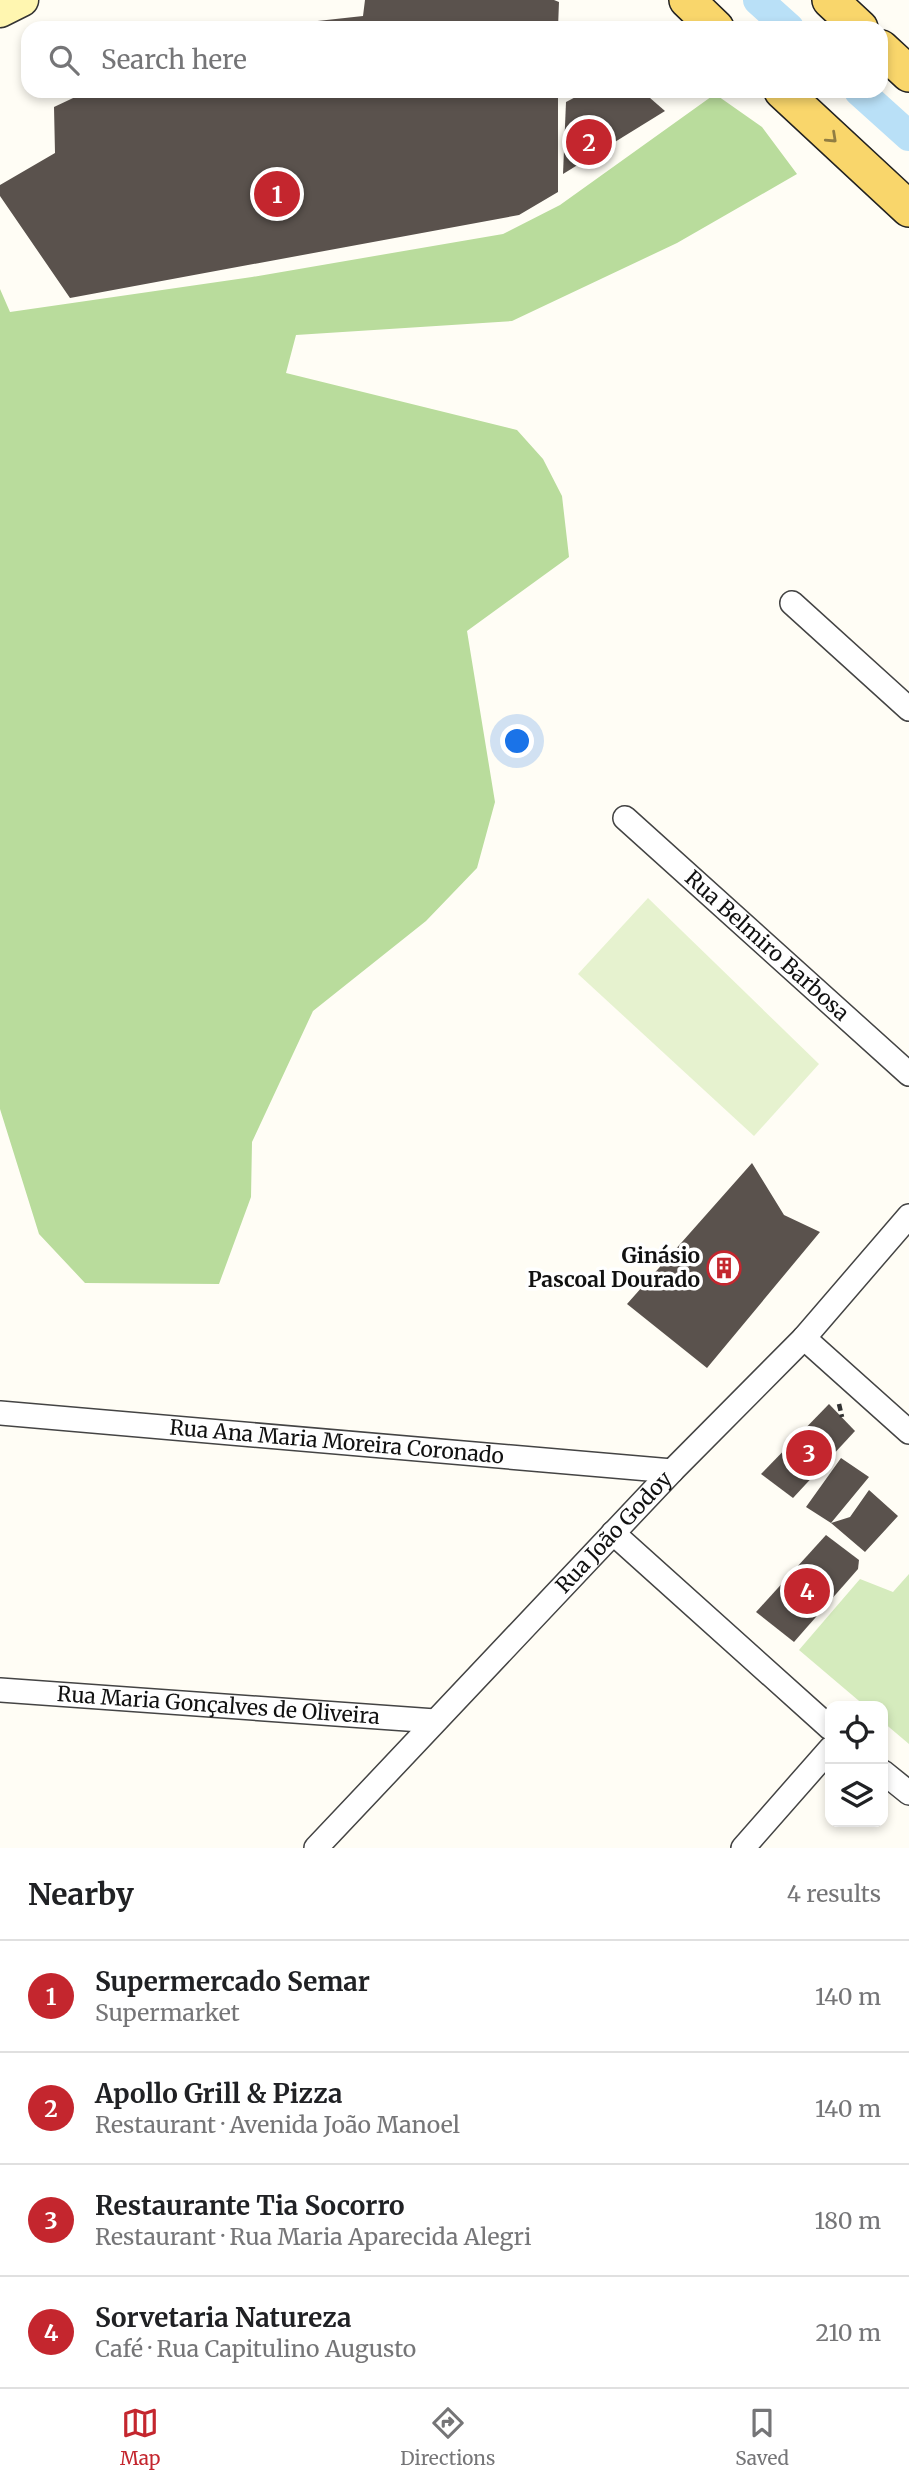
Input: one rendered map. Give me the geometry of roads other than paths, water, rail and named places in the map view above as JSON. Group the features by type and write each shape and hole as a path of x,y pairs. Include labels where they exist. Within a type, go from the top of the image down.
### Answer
{"main road":[{"path":"687,0 709,21"},
{"path":"830,0 852,21"},
{"path":"888,54 909,74"},
{"path":"790,98 909,209"}],"street":[{"path":"0,12 22,0"},
{"path":"792,603 909,709"},
{"name":"Rua Belmiro Barbosa","path":"625,818 909,1074"},
{"name":"Rua João Godoy","path":"316,1848 672,1471 804,1338 909,1216"},
{"path":"804,1338 909,1432"},
{"name":"Rua Ana Maria Moreira Coronado","path":"0,1413 672,1471"},
{"path":"613,1533 825,1724"},
{"name":"Rua Maria Gonçalves de Oliveira","path":"0,1690 435,1721"},
{"path":"743,1848 825,1755"},
{"path":"888,1776 909,1793"}],"waterway":[{"path":"758,0 781,21"},
{"path":"867,98 909,136"}],"place":[{"name":"Apollo Grill & Pizza","path":"589,142"},
{"name":"Supermercado Semar","path":"277,194"},
{"name":"Ginásio Pascoal Dourado","path":"724,1268"},
{"name":"Restaurante Tia Socorro","path":"809,1453"},
{"name":"Sorvetaria Natureza","path":"807,1591"}]}
